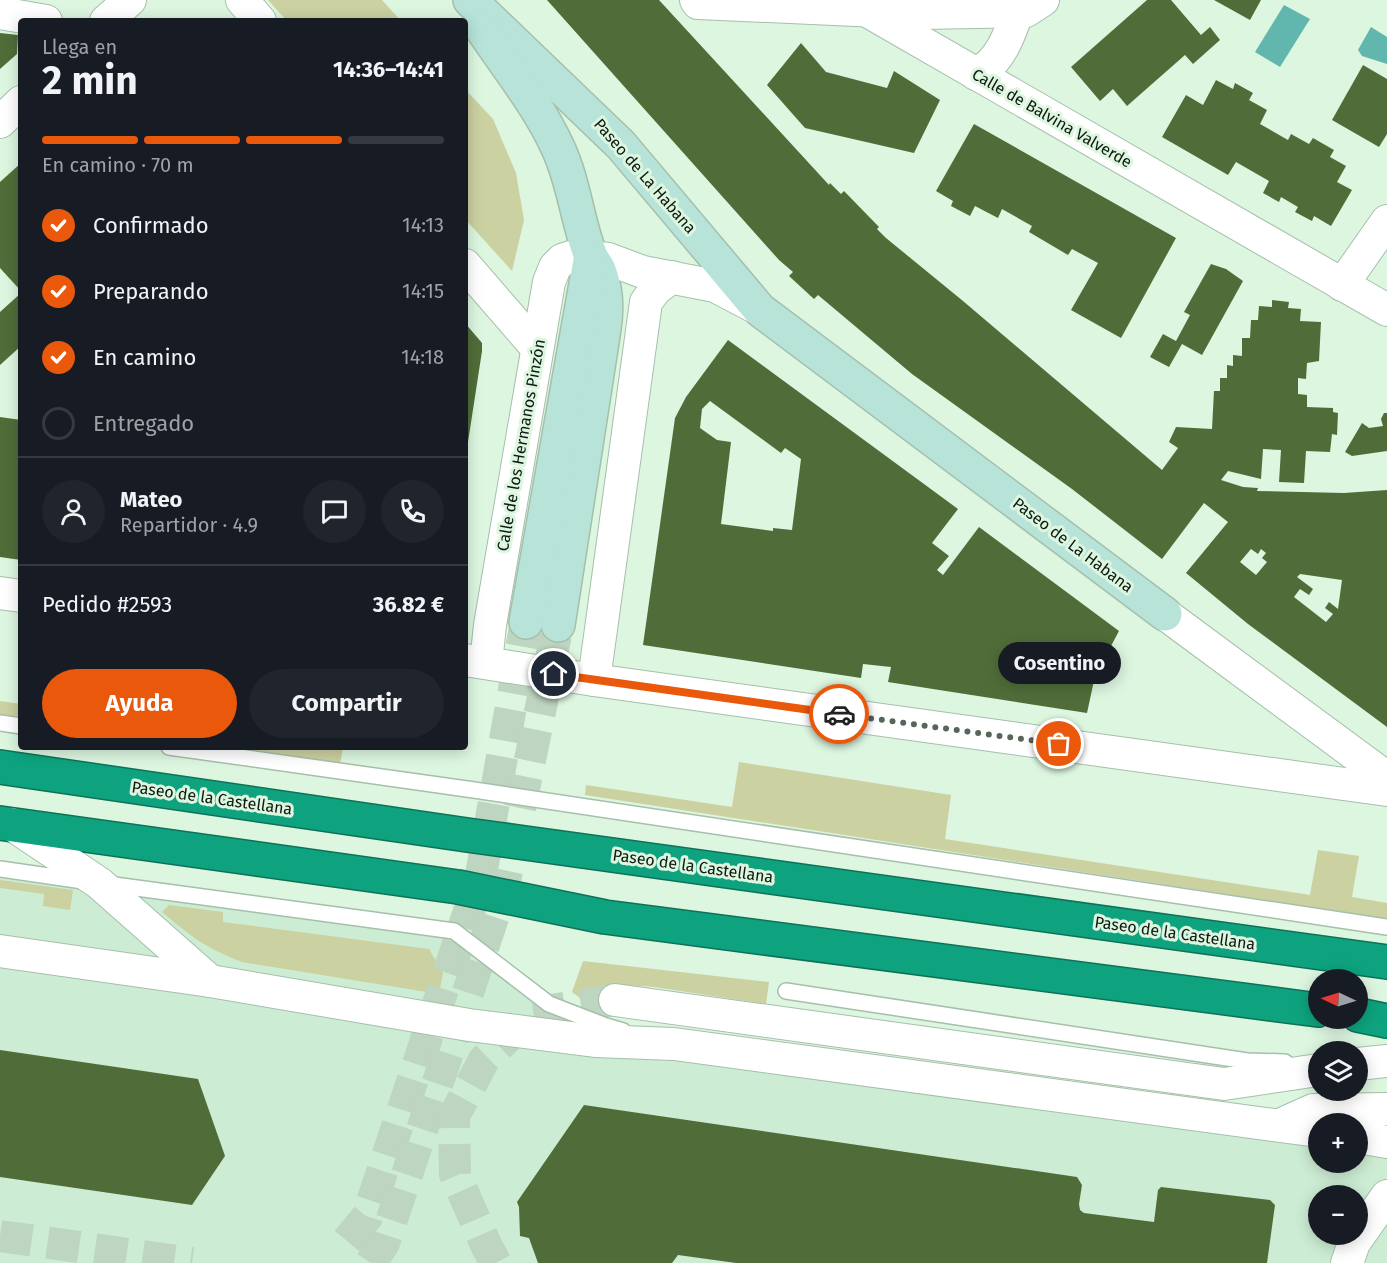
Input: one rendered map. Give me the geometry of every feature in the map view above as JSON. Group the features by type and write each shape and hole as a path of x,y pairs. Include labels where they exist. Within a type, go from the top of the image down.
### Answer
{"highway":[{"name":"Paseo de la Castellana","path":"0,767 467,835 1387,962"},
{"path":"5,823 458,887 605,916 1308,1009"},
{"path":"1368,1017 1387,1021"}],"street":[{"path":"109,18 130,0"},
{"path":"242,0 257,18"},
{"path":"462,0 542,119 559,149 590,256 598,268 602,281 605,320 542,623"},
{"name":"Paseo de La Habana","path":"470,0 621,145 760,309"},
{"name":"Calle de Balvina Valverde","path":"696,0 698,3 869,12 1387,310"},
{"path":"869,12 924,7 1030,5"},
{"path":"976,74 986,70 994,62 1030,5"},
{"path":"0,13 29,18"},
{"path":"0,122 18,105"},
{"path":"1342,285 1387,221"},
{"name":"Paseo de La Habana","path":"590,256 608,259 637,270 715,285 760,309 1387,778"},
{"name":"Calle de los Hermanos Pinzón","path":"475,662 490,625 537,348 553,270 568,257 590,256"},
{"path":"468,268 537,348"},
{"path":"594,680 646,302 656,289 672,277"},
{"path":"0,593 18,596"},
{"path":"475,662 1387,790"},
{"path":"5,823 99,883 210,981"},
{"path":"0,951 210,981 469,1025 595,1041 674,1044 1308,1130"},
{"path":"615,1000 1224,1084 1308,1071"},
{"path":"1368,1063 1387,1061"},
{"path":"1278,1125 1312,1110 1387,1109"},
{"path":"1368,1139 1387,1142"},
{"path":"1347,1263 1354,1243 1387,1196"}],"lane":[{"path":"0,723 18,726"},
{"path":"190,750 474,790 1387,927"},
{"path":"0,869 454,931 549,1004 606,1026 674,1044"},
{"path":"786,991 1247,1061 1308,1063"}],"shaded area":[{"path":"268,0 382,0 398,18 284,18"},
{"path":"468,92 493,119 516,173 524,220 512,271 468,222"},
{"path":"0,701 18,704 18,718 0,715"},
{"path":"238,750 342,750 340,765"},
{"path":"739,762 951,795 945,839 1310,895 1318,850 1359,856 1352,897 1387,903 1387,919 585,795 586,785 732,807"},
{"path":"0,869 454,931 515,980 606,1026 1308,1130 1308,1173 1368,1173 1368,1139 1387,1142 1387,1263 0,1263"},
{"path":"0,880 73,890 70,910 43,906 44,894 0,888"},
{"path":"169,905 223,912 223,922 429,949 443,973 439,994 242,962 209,947 181,928 162,912"},
{"path":"583,961 769,982 766,1004 654,987 610,984 605,1016 572,992"}],"water":[{"path":"1284,5 1310,19 1280,67 1255,52"},
{"path":"1371,27 1387,37 1387,64 1362,56 1358,50"}],"building":[{"path":"547,0 659,0 829,185 830,183 841,194 844,191 879,227 877,229 886,238 1162,470 1178,448 1169,442 1176,427 1212,429 1214,391 1220,391 1220,378 1227,378 1227,365 1233,366 1233,355 1242,356 1242,338 1250,338 1251,320 1258,320 1259,306 1272,307 1272,300 1289,302 1288,308 1301,309 1300,321 1321,322 1319,361 1307,363 1306,379 1298,378 1298,394 1307,395 1307,407 1333,408 1333,412 1338,413 1337,435 1332,434 1330,452 1306,451 1304,483 1279,482 1281,450 1263,449 1261,479 1228,471 1221,480 1243,487 1258,488 1257,491 1344,493 1387,490 1387,727 1248,624 1186,573 1228,522 1204,503 1162,559 1072,489 912,374 818,295 814,299 789,276 793,272 779,260","holes":["1251,549 1258,554 1261,549 1266,553 1262,558 1267,562 1256,575 1240,562","1300,574 1342,580 1338,609 1329,602 1325,608 1333,614 1326,622 1294,597 1300,589 1309,595 1313,589 1297,577"]},
{"path":"1147,0 1171,0 1201,35 1210,27 1220,40 1193,64 1185,55 1127,106 1113,89 1100,101 1071,67"},
{"path":"1214,0 1261,0 1250,20"},
{"path":"0,33 18,35 17,54 0,69"},
{"path":"801,43 826,72 887,88 894,71 940,100 914,153 805,128 767,85"},
{"path":"1363,65 1387,79 1387,134 1379,147 1332,120"},
{"path":"1216,80 1233,89 1235,83 1253,93 1249,100 1267,110 1260,124 1288,140 1291,134 1309,144 1313,138 1334,150 1330,157 1346,166 1337,182 1352,190 1331,226 1314,216 1312,221 1295,212 1298,207 1281,197 1279,202 1263,193 1269,181 1236,162 1228,175 1162,137 1186,95 1203,105"},
{"path":"974,124 1176,238 1121,338 1071,310 1098,263 1072,249 1068,255 1029,232 1032,226 1002,209 998,218 975,206 970,216 951,206 953,201 936,191"},
{"path":"18,166 18,288 0,268 0,182"},
{"path":"1211,264 1226,269 1243,281 1202,355 1182,344 1169,367 1150,357 1163,334 1176,341 1190,315 1184,312"},
{"path":"18,296 18,349 0,365 0,312"},
{"path":"468,327 482,343 468,442"},
{"path":"728,340 958,509 932,543 949,556 937,570 943,575 979,527 1119,631 1095,676 1087,713 888,682 891,667 863,664 861,678 643,645 675,418 686,397","holes":["710,401 781,453 785,448 801,459 792,530 773,528 773,531 721,524 731,442 717,440 700,428 702,409"]},
{"path":"1384,413 1387,413 1387,451 1352,456 1345,452 1362,423 1369,428 1383,426 1381,419"},
{"path":"0,417 18,420 18,560 0,557"},
{"path":"0,1050 198,1079 225,1156 192,1205 0,1177"},
{"path":"584,1105 1077,1177 1082,1185 1079,1204 1080,1210 1084,1213 1154,1222 1158,1190 1161,1187 1270,1200 1275,1205 1267,1263 736,1263 678,1255 672,1263 538,1263 529,1238 520,1236 517,1202"}],"tunnel":[{"path":"347,1241 367,1217 481,875 526,622"},
{"path":"371,1263 384,1243 504,885 558,625"},
{"path":"496,1263 455,1174 454,1116 484,1060 533,1013 615,1000"},
{"path":"0,1236 192,1263"}],"way so far":[{"path":"839,714 1059,744"}],"place":[{"name":"Cosentino","path":"1059,744"}],"route":[{"path":"554,674 839,714"}]}
